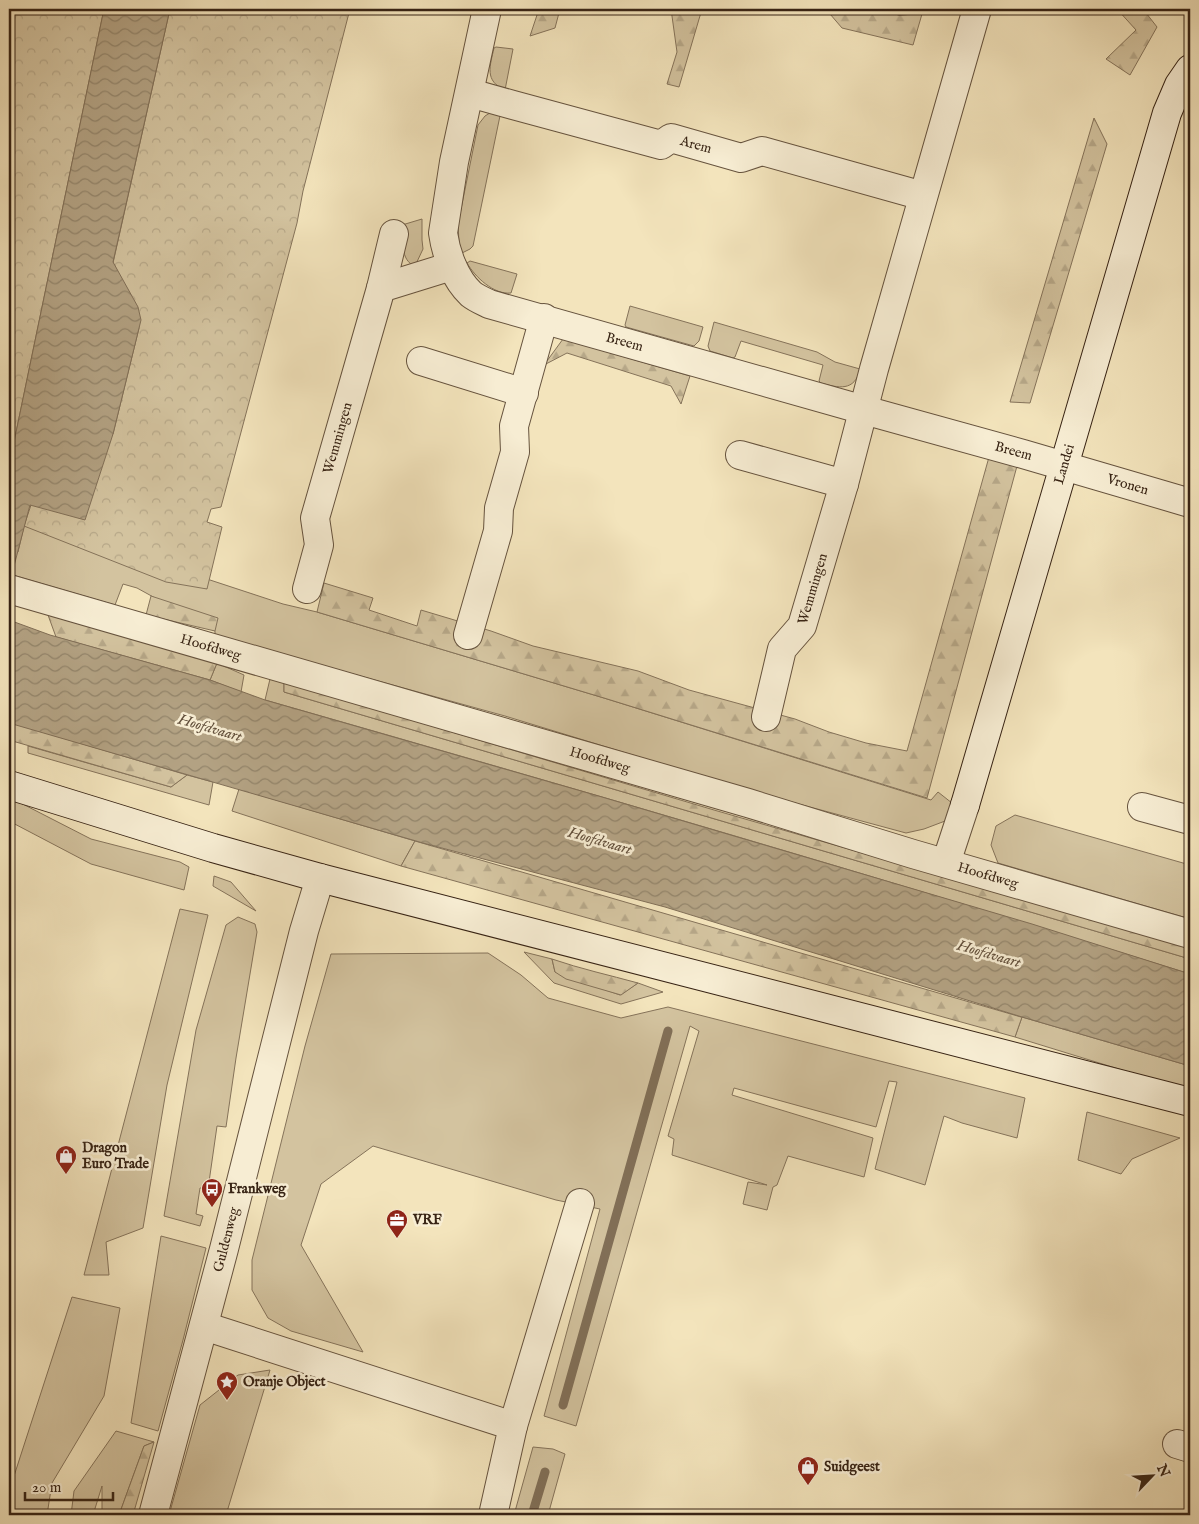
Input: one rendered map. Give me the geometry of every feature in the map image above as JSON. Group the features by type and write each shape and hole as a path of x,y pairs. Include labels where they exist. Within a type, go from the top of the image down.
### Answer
{"street":[{"name":"Breem","path":"487,9 454,162 444,226 444,243 452,266 462,283 472,294 489,304 1065,466"},
{"path":"864,410 876,360 977,9"},
{"name":"Landei","path":"946,863 966,805 1167,113 1190,69"},
{"name":"Arem","path":"470,93 661,145 672,138 741,158 762,152 923,196"},
{"name":"Wemmingen","path":"308,589 319,545 314,518 381,288 394,234"},
{"path":"381,288 452,266"},
{"path":"468,635 498,531 499,508 515,452 514,426 544,318"},
{"path":"421,361 524,393"},
{"name":"Wemmingen","path":"766,717 782,649 802,626 864,410"},
{"path":"740,455 844,484"},
{"name":"Vronen","path":"1065,466 1190,503"},
{"name":"Hoofdweg","path":"17,592 738,800 1190,934"},
{"path":"9,784 213,848 320,878 1190,1102"},
{"path":"1142,807 1190,820"},
{"name":"Guldenweg","path":"153,1515 204,1326 304,931 320,878"},
{"path":"492,1515 513,1426 580,1203"},
{"path":"204,1326 513,1426"}],"green space":[{"path":"9,9 104,9 9,466"},
{"path":"170,9 350,9 303,191 297,223 221,507 211,509 207,522 222,527 207,589 166,582 24,526 31,505 113,434 139,328 113,263"},
{"path":"539,9 560,9 555,28 530,36"},
{"path":"671,9 702,9 679,87 667,84 677,52"},
{"path":"821,9 869,9 899,15 922,14 913,45 842,28 830,14"},
{"path":"878,9 934,9 933,13 899,15"},
{"path":"1117,9 1143,9 1157,27 1130,75 1106,59 1136,30"},
{"path":"494,48 513,49 505,90 498,86 491,78 490,67"},
{"path":"493,111 501,111 473,246 462,253 458,224 478,125 485,116"},
{"path":"1094,118 1107,144 1030,403 1010,402"},
{"path":"422,219 423,249 415,266 410,263 405,255 402,225"},
{"path":"470,261 517,274 511,293 498,291 486,284 470,268 467,263"},
{"path":"630,306 703,327 699,341 694,346 626,327"},
{"path":"714,322 817,352 835,362 860,369 858,376 854,382 845,386 839,387 821,383 819,381 823,365 741,341 733,358 710,351 708,346"},
{"path":"563,339 690,376 681,404 671,386 567,353 544,365"},
{"path":"113,434 131,554 283,604 317,612 604,698 931,800 938,792 957,807 953,818 924,829 906,833 747,790 505,716 215,636 215,631 137,588 123,584 115,605 9,574 9,550 18,552 24,526"},
{"path":"989,457 1017,466 927,798 317,612 324,583 373,598 369,610 417,626 421,610 533,646 638,671 689,690 795,719 866,743 907,751"},
{"path":"151,596 218,618 215,631 146,615"},
{"path":"48,615 217,663 210,680 56,637"},
{"path":"217,663 244,675 241,692 210,680"},
{"path":"270,679 284,682 284,692 1190,959 1190,974 728,834 265,700"},
{"path":"284,682 714,810 1190,948 1190,959 284,692"},
{"path":"9,722 187,775 171,787 9,740"},
{"path":"28,746 171,787 187,775 213,782 209,805 28,753"},
{"path":"239,789 415,841 401,866 232,811"},
{"path":"9,797 91,839 180,862 189,867 184,890 91,864 9,821"},
{"path":"1015,815 1190,865 1190,919 998,863 991,845 996,826"},
{"path":"415,841 1022,1017 1015,1037 401,866"},
{"path":"214,876 231,882 256,911 213,886"},
{"path":"180,909 208,915 167,1085 143,1228 106,1242 109,1275 84,1275"},
{"path":"238,917 255,924 257,932 226,1127 217,1126 208,1189 200,1188 196,1214 203,1216 200,1226 164,1216 196,1030 226,925"},
{"path":"524,952 552,959 555,972 620,995 638,983 663,992 621,1004 554,983"},
{"path":"488,953 521,975 548,998 621,1018 668,1007 1025,1098 1017,1138 962,1123 944,1116 925,1185 875,1169 897,1082 889,1081 876,1127 734,1088 732,1095 873,1138 864,1177 788,1156 777,1185 773,1187 767,1210 743,1204 748,1182 767,1185 672,1155 674,1139 668,1136 699,1031 690,1026 576,1426 544,1416 600,1209 556,1200 373,1146 321,1184 301,1245 363,1352 291,1331 268,1318 252,1290 252,1260 305,1046 331,954"},
{"path":"552,959 638,983 621,995 566,979 555,972"},
{"path":"1022,1017 1190,1066 1190,1091 1015,1037"},
{"path":"1087,1112 1180,1138 1132,1159 1121,1174 1078,1160"},
{"path":"161,1236 206,1248 158,1431 131,1423"},
{"path":"72,1297 120,1308 104,1396 52,1483 47,1515 9,1515 9,1497 14,1476"},
{"path":"270,1370 226,1515 169,1515 200,1405 238,1375"},
{"path":"116,1431 154,1442 144,1446 119,1515 102,1515 102,1486 93,1515 71,1515 74,1491"},
{"path":"154,1442 133,1515 119,1515 144,1446"},
{"path":"533,1447 553,1449 565,1454 548,1515 514,1515"}],"water":[{"path":"104,9 170,9 113,262 138,307 141,320 113,434 85,520 30,505 9,585 9,466"},
{"name":"Hoofdvaart","path":"9,620 50,635 210,680 265,700 1032,924 1190,974 1190,1066 1022,1017 665,907 423,843 9,723"}],"waterway":[{"path":"563,1405 668,1031"},
{"path":"532,1515 545,1472"}],"place":[{"name":"Dragon Euro Trade","path":"66,1175"},
{"name":"Frankweg","path":"212,1208"},
{"name":"VRF","path":"397,1239"},
{"name":"Oranje Object","path":"227,1401"},
{"name":"Suidgeest","path":"808,1486"}]}
